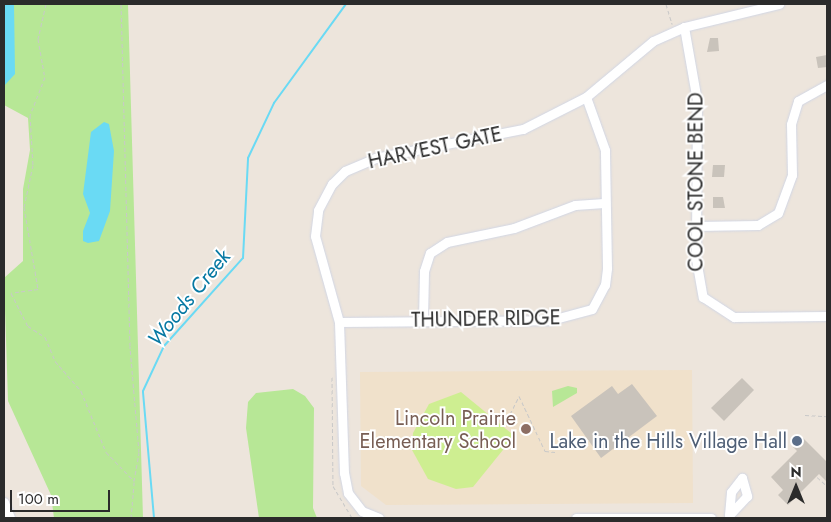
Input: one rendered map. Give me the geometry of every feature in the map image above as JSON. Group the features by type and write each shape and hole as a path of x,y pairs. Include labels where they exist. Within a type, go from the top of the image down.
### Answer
{"street":[{"name":"HARVEST GATE","path":"379,518 362,511 348,493 339,322 315,236 320,205 339,177 375,158 524,128 586,97 629,57 684,27 746,15 779,4"},
{"name":"COOL STONE BEND","path":"684,27 697,101 697,282 706,302 734,317 827,316"},
{"path":"696,226 758,225 778,213 792,175 792,124 798,101 827,85"},
{"name":"THUNDER RIDGE","path":"339,322 551,320 592,309 605,285 605,150 586,97"},
{"path":"423,320 424,271 430,253 447,242 514,228 575,205 604,203"},
{"path":"4,502 10,518"},
{"path":"576,518 711,518"}],"path":[{"path":"46,4 38,39 44,77 30,115 33,165 24,207 38,289 11,293 28,326 45,337 55,361 81,391 106,452 134,481"},
{"path":"121,4 130,346 139,452 134,481 132,518"},
{"path":"666,4 674,32"},
{"path":"334,369 333,486 352,518"},
{"path":"510,414 518,396 545,451 555,452"},
{"path":"805,415 827,416"},
{"path":"818,477 827,485"}],"shaded area":[{"name":"Lincoln Prairie Elementary School","path":"692,370 693,503 386,505 361,486 360,372"}],"green space":[{"path":"4,4 128,4 143,518 54,518 51,495 8,401 4,278 23,261 23,189 30,150 28,118 4,105"},
{"path":"568,386 577,388 577,393 553,407 552,391"},
{"path":"293,389 305,396 314,408 313,508 317,518 259,518 246,428 248,402 256,393"},
{"path":"461,392 511,433 511,440 473,487 456,489 428,479 412,450 413,433 429,404"}],"water":[{"path":"4,4 14,4 15,74 4,86"},
{"path":"104,122 109,124 114,151 110,211 99,241 88,243 83,241 83,231 90,213 83,194 91,132"}],"building":[{"path":"710,38 718,38 719,51 707,52"},
{"path":"827,55 827,67 818,68 816,57"},
{"path":"713,165 725,165 724,177 712,177"},
{"path":"713,197 723,197 725,208 713,208"},
{"path":"742,378 754,390 724,421 711,408"},
{"path":"632,384 657,416 601,458 571,416 612,386 618,394"},
{"path":"803,438 827,462 827,482 819,474 788,505 778,495 783,490 771,477 797,451 793,447"}],"waterway":[{"name":"Woods Creek","path":"154,518 143,391 164,346 243,258 248,158 274,103 346,4"}],"place":[{"name":"Lincoln Prairie Elementary School","path":"526,429"},
{"name":"Lake in the Hills Village Hall","path":"797,441"}]}
